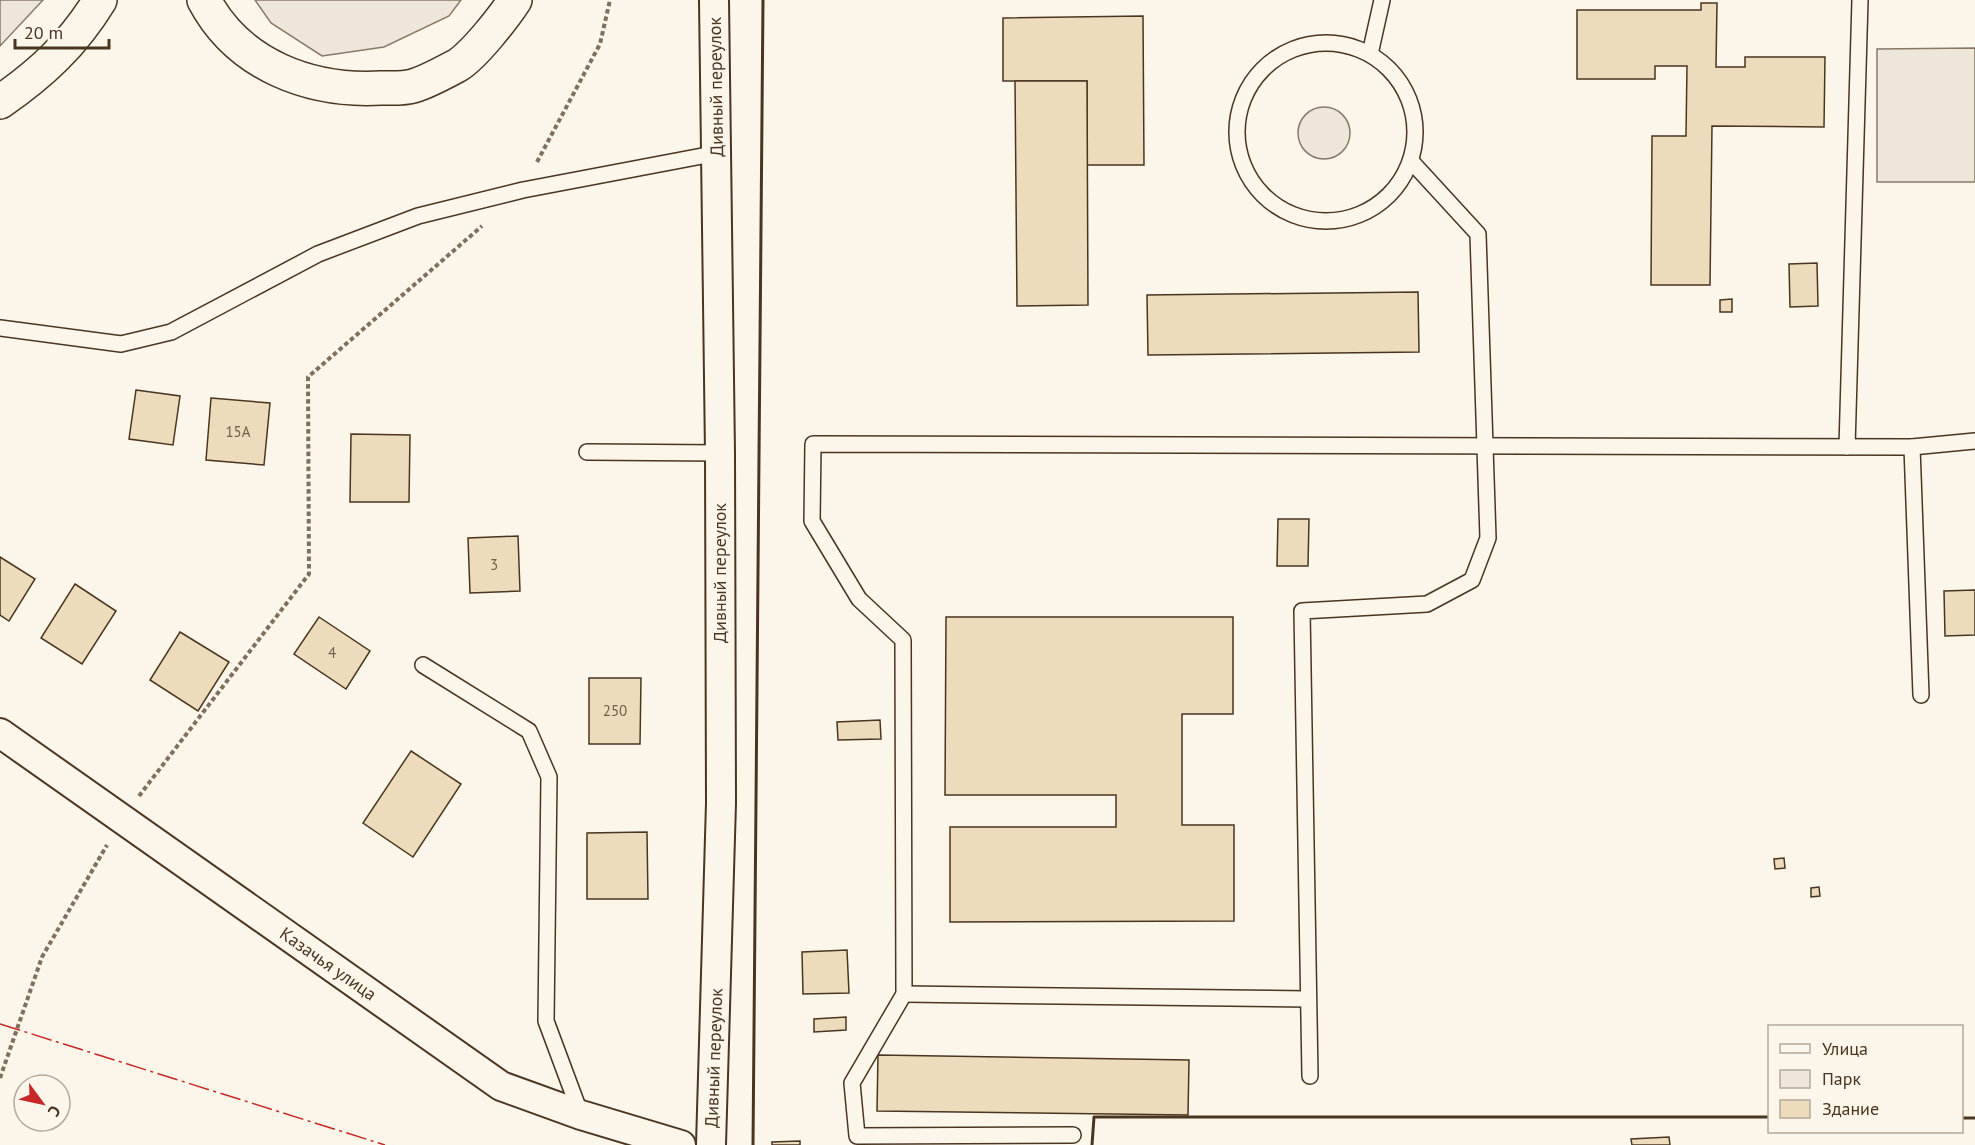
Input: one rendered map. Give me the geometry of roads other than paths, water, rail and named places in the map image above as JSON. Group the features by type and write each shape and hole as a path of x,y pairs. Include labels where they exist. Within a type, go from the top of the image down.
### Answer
{"main road":[{"path":"0,102 38,76 86,23 100,0"},
{"path":"204,0 212,14 250,53 295,79 348,90 412,86 460,64 503,18 515,0"}],"street":[{"name":"Дивный переулок","path":"711,1145 721,803 718,153 714,0"},
{"name":"Казачья улица","path":"0,733 501,1086 581,1115 681,1145"}],"lane":[{"path":"1370,54 1382,0"},
{"path":"1847,447 1860,0"},
{"path":"1310,44 1341,44 1370,54 1394,74 1409,100 1415,130 1410,161 1396,189 1372,209 1343,221 1311,221 1282,211 1258,191 1242,164 1236,134 1241,103 1256,75 1280,55 1310,44"},
{"path":"0,328 121,344 171,332 318,254 418,216 523,190 718,153"},
{"path":"1310,1076 1302,611 1427,604 1472,580 1488,538 1478,234 1410,161"},
{"path":"1073,1135 857,1136 852,1083 904,994 903,640 859,599 812,521 813,444 1912,447 1975,441"},
{"path":"1912,447 1921,695"},
{"path":"587,452 720,453"},
{"path":"423,665 529,731 549,777 546,1021 581,1115"},
{"path":"904,994 1308,999"}]}
